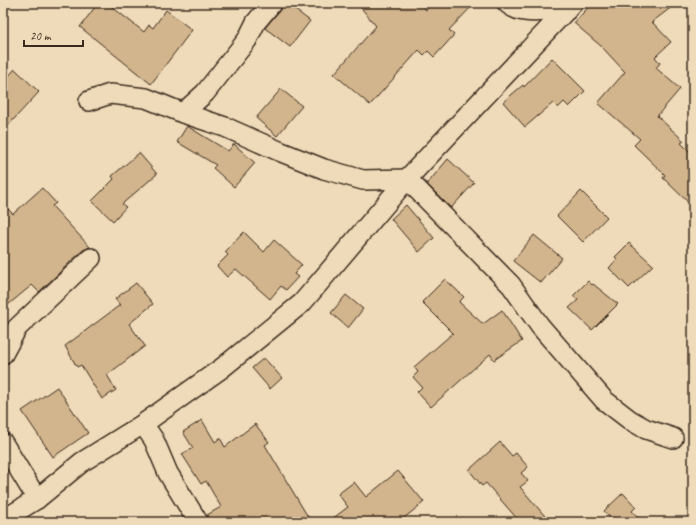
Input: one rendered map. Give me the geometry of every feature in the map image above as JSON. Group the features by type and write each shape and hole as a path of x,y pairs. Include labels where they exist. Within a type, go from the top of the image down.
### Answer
{"street":[{"path":"183,113 205,93 246,40 256,22 272,3"},
{"path":"508,3 512,7 527,12 570,7"},
{"path":"3,520 37,499 82,462 143,424 222,368 302,303 407,179 570,7"},
{"path":"89,101 110,94 146,98 183,113 225,127 324,169 363,180 407,179 511,285 540,326 604,400 636,423 673,438"},
{"path":"3,354 17,328 91,258"},
{"path":"143,424 154,440 168,473 198,522"},
{"path":"3,443 37,499"}],"building":[{"path":"98,3 107,3 144,32 149,25 153,28 166,10 192,30 151,84 80,27"},
{"path":"283,3 286,3 310,21 290,47 265,28 280,10"},
{"path":"357,3 419,3 426,10 432,3 475,3 449,30 454,35 434,57 428,51 424,55 419,50 370,105 334,74 376,26"},
{"path":"592,3 677,3 652,22 671,42 655,57 660,63 656,68 680,89 657,116 684,141 681,143 693,155 693,207 663,178 665,175 634,145 640,139 598,103 625,72 602,47 574,23"},
{"path":"552,58 585,91 569,107 564,102 558,108 553,103 525,127 503,102 523,85 524,87"},
{"path":"15,69 39,92 3,131 3,82"},
{"path":"281,89 302,106 277,136 256,118"},
{"path":"187,126 228,151 234,144 255,163 234,187 213,168 216,165 177,142"},
{"path":"139,153 157,174 122,204 126,207 113,221 92,201 114,179 112,176"},
{"path":"448,159 474,183 451,208 427,184"},
{"path":"42,188 56,203 52,206 90,247 83,250 39,292 32,285 3,309 3,204 13,214"},
{"path":"581,191 607,217 583,242 557,216"},
{"path":"406,205 434,238 419,252 391,219"},
{"path":"244,232 264,252 274,240 302,265 294,274 298,277 286,290 281,286 270,299 236,269 227,277 217,266 228,255 225,252"},
{"path":"534,235 562,258 541,283 513,261"},
{"path":"629,243 653,265 629,288 609,268 617,259 615,257"},
{"path":"445,279 464,297 459,302 483,324 502,310 522,341 494,360 490,354 431,407 417,392 422,387 413,377 418,372 414,367 453,333 422,302"},
{"path":"588,281 618,304 592,330 569,308 578,300 573,296"},
{"path":"136,283 153,304 129,324 145,346 107,375 116,390 102,399 81,365 77,367 65,346 120,305 115,299"},
{"path":"346,295 363,309 348,328 331,313"},
{"path":"264,358 282,378 270,389 252,368"},
{"path":"57,387 88,433 53,457 22,411"},
{"path":"202,420 215,442 220,438 225,447 255,424 269,442 265,445 311,522 209,522 207,515 221,507 206,481 201,484 182,454 193,448 183,432"},
{"path":"500,442 512,456 516,453 528,467 521,473 528,481 520,487 550,522 520,522 486,483 482,486 469,470"},
{"path":"398,471 424,502 399,522 328,522 348,507 338,494 354,482 366,497"},
{"path":"623,493 636,507 632,511 642,522 614,522 604,511"}]}
